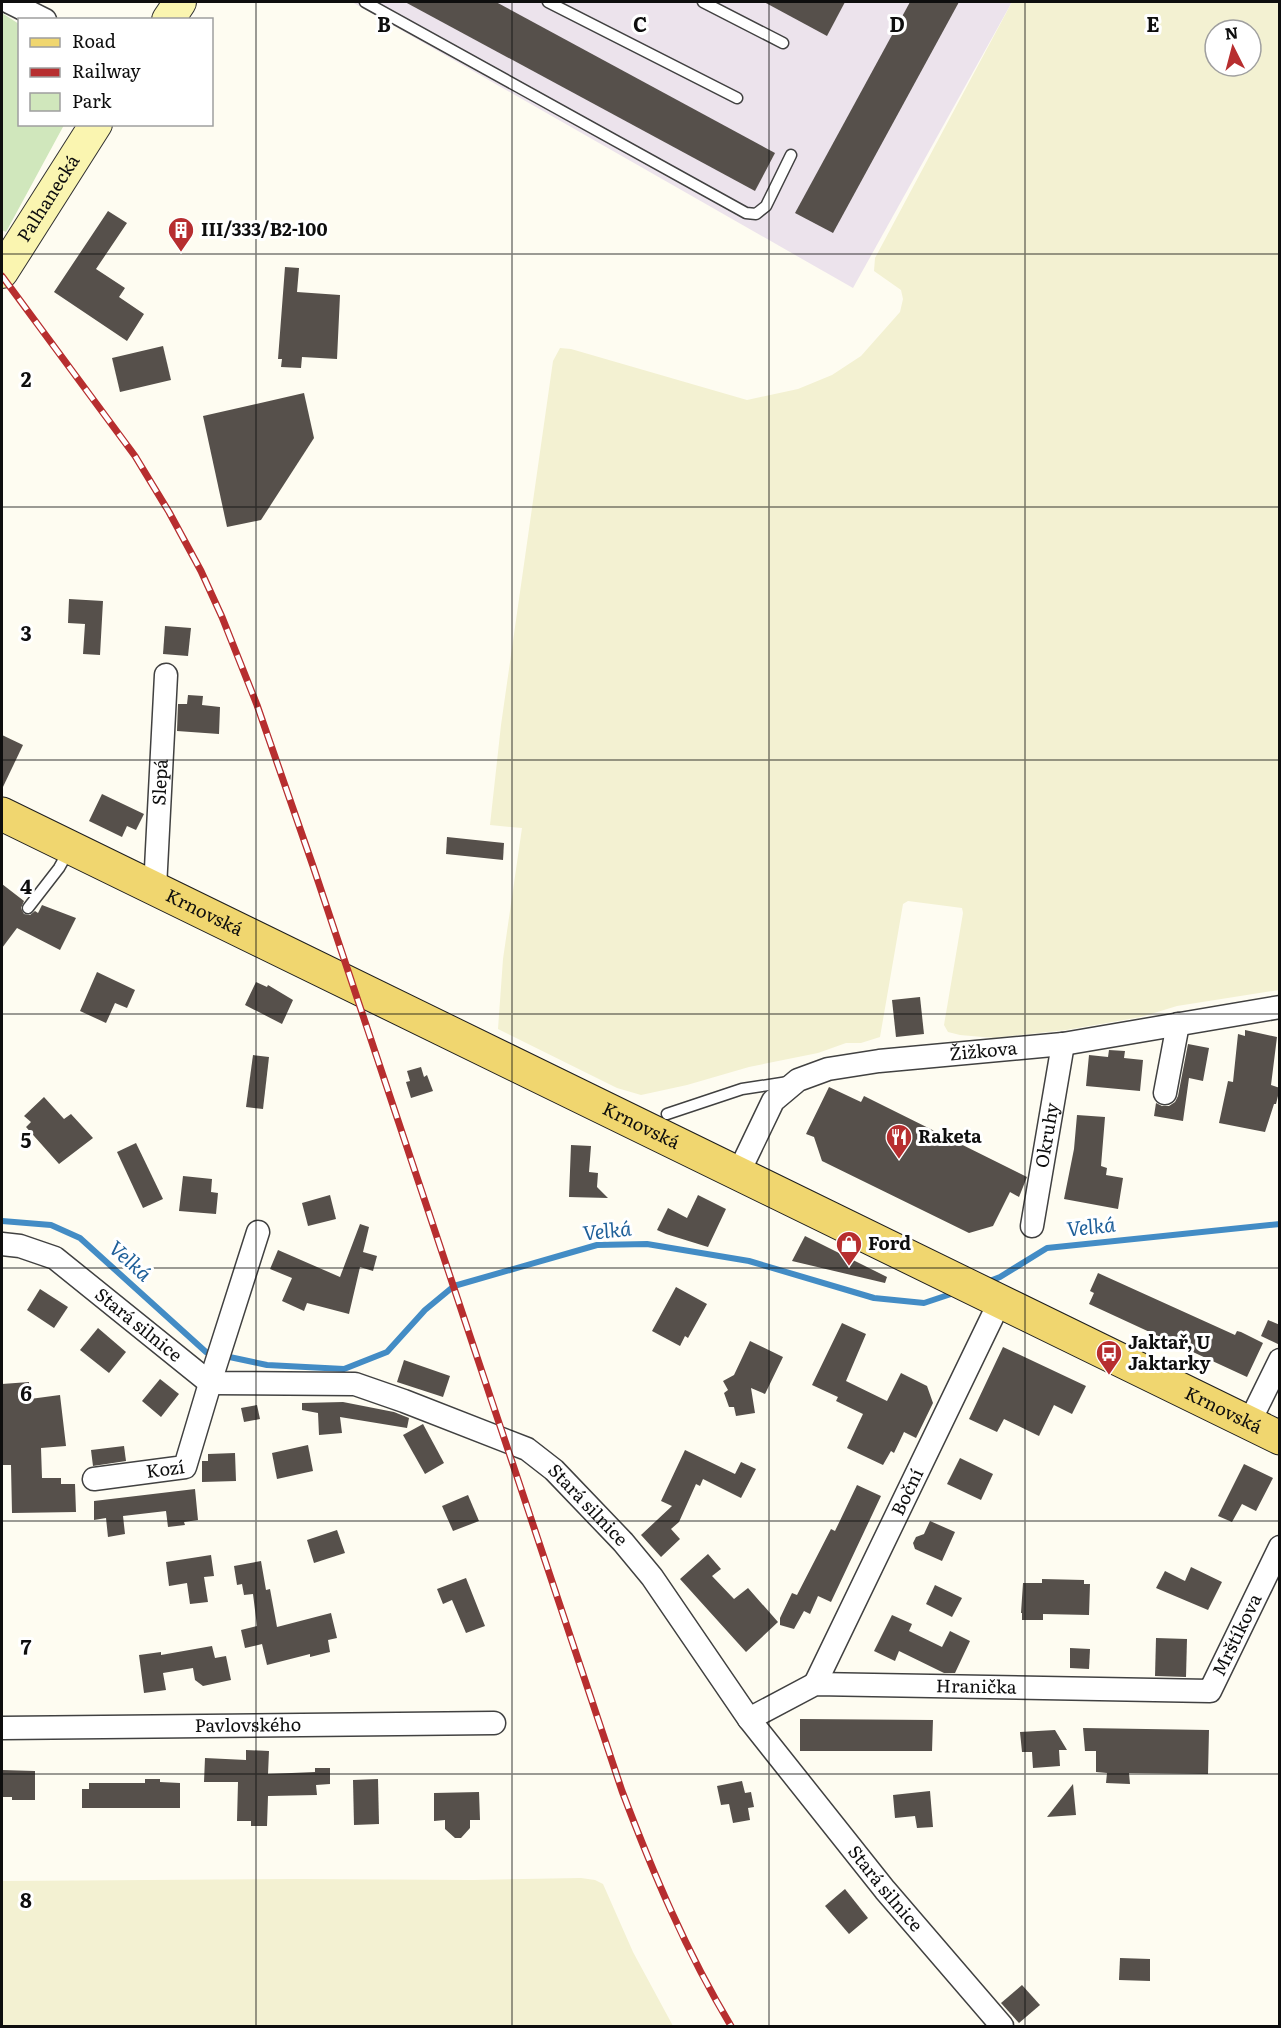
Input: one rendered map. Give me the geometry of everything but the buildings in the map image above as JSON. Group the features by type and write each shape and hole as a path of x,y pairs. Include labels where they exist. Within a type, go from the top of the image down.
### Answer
{"main road":[{"name":"Krnovská","path":"2,813 1280,1438"}],"street":[{"path":"9,2 41,18"},
{"path":"169,18 180,2"},
{"name":"Palhanecká","path":"2,272 95,126"},
{"name":"Slepá","path":"155,888 166,675"},
{"name":"Žižkova","path":"738,1174 773,1101 798,1080 828,1069 879,1061 1064,1044 1280,1007"},
{"path":"1165,1093 1178,1024"},
{"name":"Okruhy","path":"1032,1226 1064,1044"},
{"path":"214,1368 258,1232"},
{"name":"Stará silnice","path":"2,1244 20,1246 55,1258 214,1368 355,1384 527,1449 554,1470 652,1577 749,1719 885,1890 1002,2026"},
{"name":"Boční","path":"815,1684 1000,1301"},
{"path":"1249,1423 1280,1360"},
{"name":"Kozí","path":"94,1479 185,1467 214,1368"},
{"name":"Mrštíkova","path":"1210,1691 1280,1547"},
{"name":"Hranička","path":"749,1719 815,1684 1210,1691"},
{"name":"Pavlovského","path":"2,1728 494,1723"}],"lane":[{"path":"365,2 746,213 756,214 766,206 791,155"},
{"path":"548,2 737,98"},
{"path":"703,2 783,43"},
{"path":"28,908 59,868 71,847"},
{"path":"667,1114 742,1089 798,1080"}],"shaded area":[{"path":"352,2 1012,2 853,288"},
{"path":"1012,2 1279,2 1279,990 1177,1006 1141,1017 1066,1030 994,1038 960,1035 948,1032 944,1025 962,908 908,901 903,904 880,1037 861,1043 846,1043 818,1053 749,1067 687,1085 641,1095 617,1088 498,1029 503,959 522,828 490,825 501,725 553,361 560,348 571,349 747,400 798,389 832,375 861,356 900,312 903,299 901,290 874,271 875,258"},
{"path":"581,1878 603,1884 633,1952 673,2026 2,2026 2,1881"}],"green space":[{"path":"2,13 18,23 18,126 63,126 6,232 2,230"}],"waterway":[{"name":"Velká","path":"2,1221 51,1225 80,1238 206,1352 267,1365 344,1369 387,1352 425,1310 454,1286 597,1245 647,1244 749,1261 874,1298 924,1303 954,1293"},
{"name":"Velká","path":"987,1282 1000,1277 1047,1248 1280,1224"}],"railway":[{"path":"2,276 135,456 201,571 222,617 257,705 313,866 622,1791 671,1911 699,1969 731,2026"}],"place":[{"name":"III/333/B2-100","path":"181,253"},
{"name":"Raketa","path":"899,1160"},
{"name":"Ford","path":"849,1267"},
{"name":"Jaktař, U Jaktarky","path":"1109,1376"}]}
